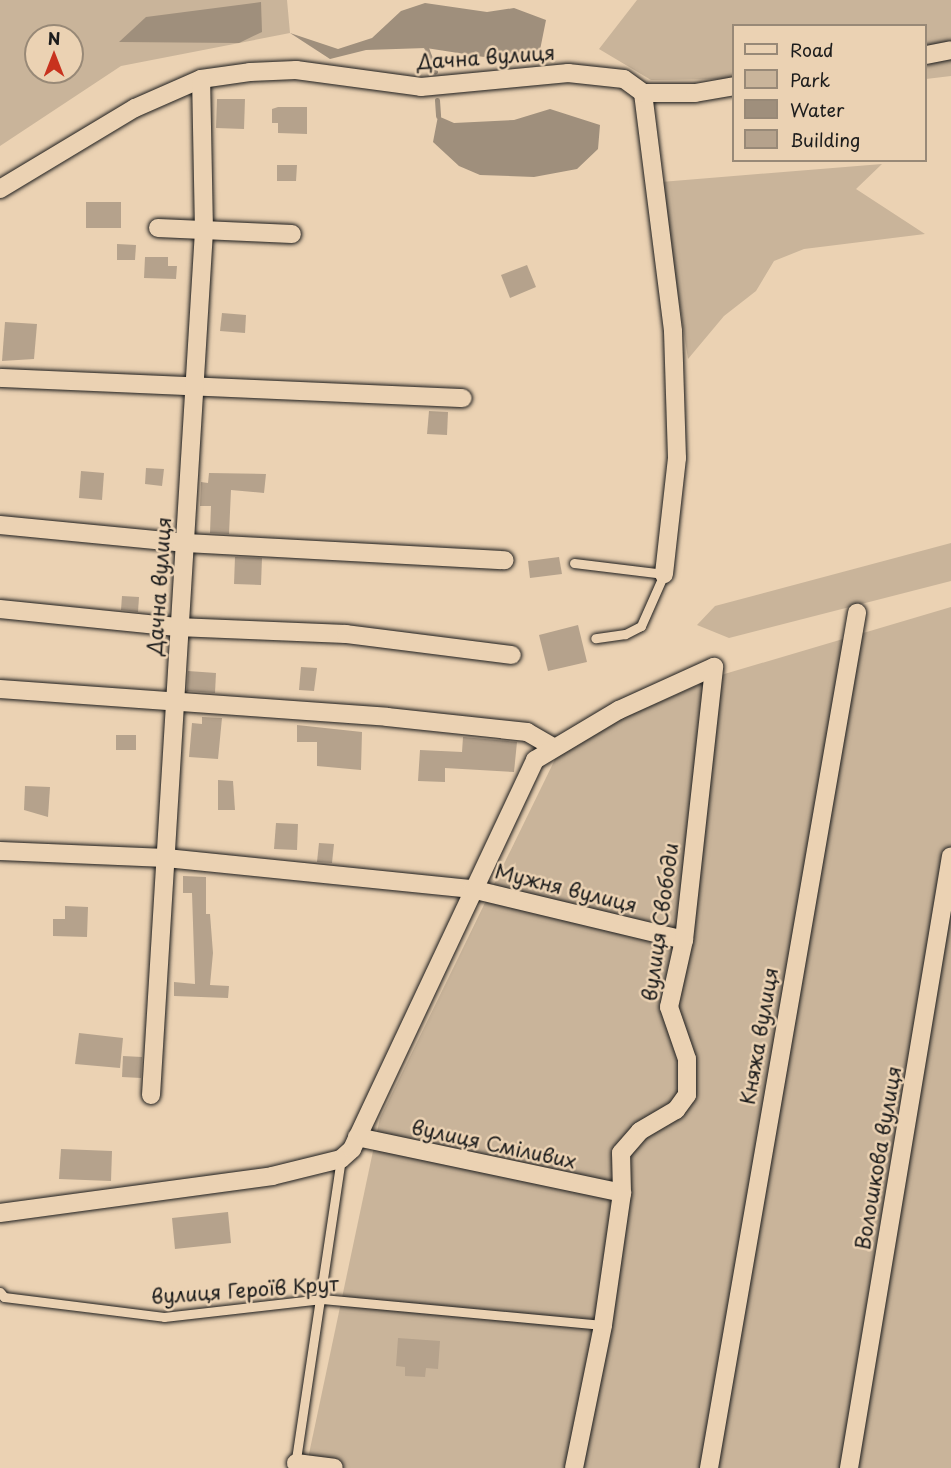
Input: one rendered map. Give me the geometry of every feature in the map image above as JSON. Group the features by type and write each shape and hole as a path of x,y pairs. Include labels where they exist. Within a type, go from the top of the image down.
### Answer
{"street":[{"path":"927,54 951,50"},
{"name":"Дачна вулиця","path":"0,189 135,108 201,79 296,70 421,87 568,73 624,79 643,93"},
{"name":"Дачна вулиця","path":"151,1095 166,858 177,627 186,543 204,231 201,79"},
{"path":"664,573 677,458 673,331 643,93 695,93 732,86"},
{"path":"158,228 292,234"},
{"path":"0,378 194,384 463,398"},
{"path":"0,525 186,543 505,560"},
{"path":"0,609 177,627 346,634 512,655"},
{"name":"Княжа вулиця","path":"709,1468 857,613"},
{"name":"вулиця Свободи","path":"553,747 619,710 714,667 684,940 669,1007 687,1059 687,1095 676,1110 640,1131 621,1153 622,1194 603,1325 574,1468"},
{"path":"0,689 528,732 553,747 535,760 524,779 357,1137 341,1158 272,1176 0,1213"},
{"name":"Мужня вулиця","path":"0,851 166,858 472,889 684,940"},
{"name":"Волошкова вулиця","path":"849,1468 951,856"},
{"name":"вулиця Сміливих","path":"357,1137 622,1194"},
{"path":"295,1465 334,1468"}],"lane":[{"path":"574,563 664,573 641,626 625,634 595,638"},
{"path":"295,1465 322,1299 341,1158"},
{"name":"вулиця Героїв Крут","path":"0,1292 4,1297 164,1317 322,1299 603,1325"}],"green space":[{"path":"0,0 287,0 290,33 121,66 0,146"},
{"path":"637,0 951,0 951,76 927,79 927,24 732,24 732,79 651,80 599,49"},
{"path":"882,164 856,189 925,234 804,249 774,261 756,291 724,316 688,359 661,182"},
{"path":"951,543 951,581 729,638 697,625 715,606"},
{"path":"951,607 951,1468 306,1468 380,1118 562,745 721,675"}],"water":[{"path":"261,2 262,32 239,43 119,42 146,17"},
{"path":"425,3 487,12 514,8 546,20 540,50 484,57 426,48 366,50 330,59 290,33 338,49 372,38 401,11"},
{"path":"550,109 600,125 598,149 577,169 534,177 480,175 459,166 433,142 438,116 454,123 514,120"}],"building":[{"path":"217,99 245,99 244,129 216,128"},
{"path":"307,107 307,134 278,133 278,123 272,123 272,109"},
{"path":"277,165 297,165 296,181 277,181"},
{"path":"86,202 121,202 121,228 86,228"},
{"path":"117,244 136,245 135,260 117,260"},
{"path":"145,257 168,257 168,266 177,266 176,279 144,278"},
{"path":"527,265 536,287 510,298 501,275"},
{"path":"222,313 246,315 245,333 220,331"},
{"path":"5,322 37,324 34,359 2,361"},
{"path":"429,411 448,412 447,435 427,434"},
{"path":"146,468 164,469 162,486 145,484"},
{"path":"81,471 104,473 102,500 79,498"},
{"path":"209,473 266,474 264,493 231,490 229,534 210,533 211,506 200,506 201,482 208,483"},
{"path":"235,557 262,558 261,585 234,584"},
{"path":"559,557 562,574 530,578 528,561"},
{"path":"122,596 139,597 138,612 121,610"},
{"path":"578,625 587,662 548,671 539,635"},
{"path":"301,667 317,668 314,691 299,690"},
{"path":"188,671 216,673 215,693 187,691"},
{"path":"202,717 222,718 218,759 189,757 192,723 202,724"},
{"path":"297,725 362,732 361,770 317,766 317,742 297,742"},
{"path":"116,735 136,735 136,750 116,750"},
{"path":"463,737 517,742 514,772 445,768 445,782 418,781 420,750 462,752"},
{"path":"218,780 233,781 235,810 218,810"},
{"path":"25,786 50,787 48,817 24,810"},
{"path":"276,823 298,824 297,850 274,849"},
{"path":"319,843 334,844 332,863 317,862"},
{"path":"183,876 206,877 206,914 210,914 213,953 210,985 229,986 228,998 174,996 174,982 195,984 192,893 183,893"},
{"path":"65,906 88,907 87,937 53,936 53,919 65,919"},
{"path":"79,1033 123,1038 120,1068 75,1064"},
{"path":"123,1056 142,1057 141,1078 122,1077"},
{"path":"61,1149 112,1151 111,1181 59,1179"},
{"path":"228,1212 231,1243 175,1249 172,1218"},
{"path":"398,1338 440,1341 438,1369 426,1368 425,1377 405,1376 405,1367 396,1366"}],"waterway":[{"path":"426,48 435,71"},
{"path":"437,100 438,116"}]}
